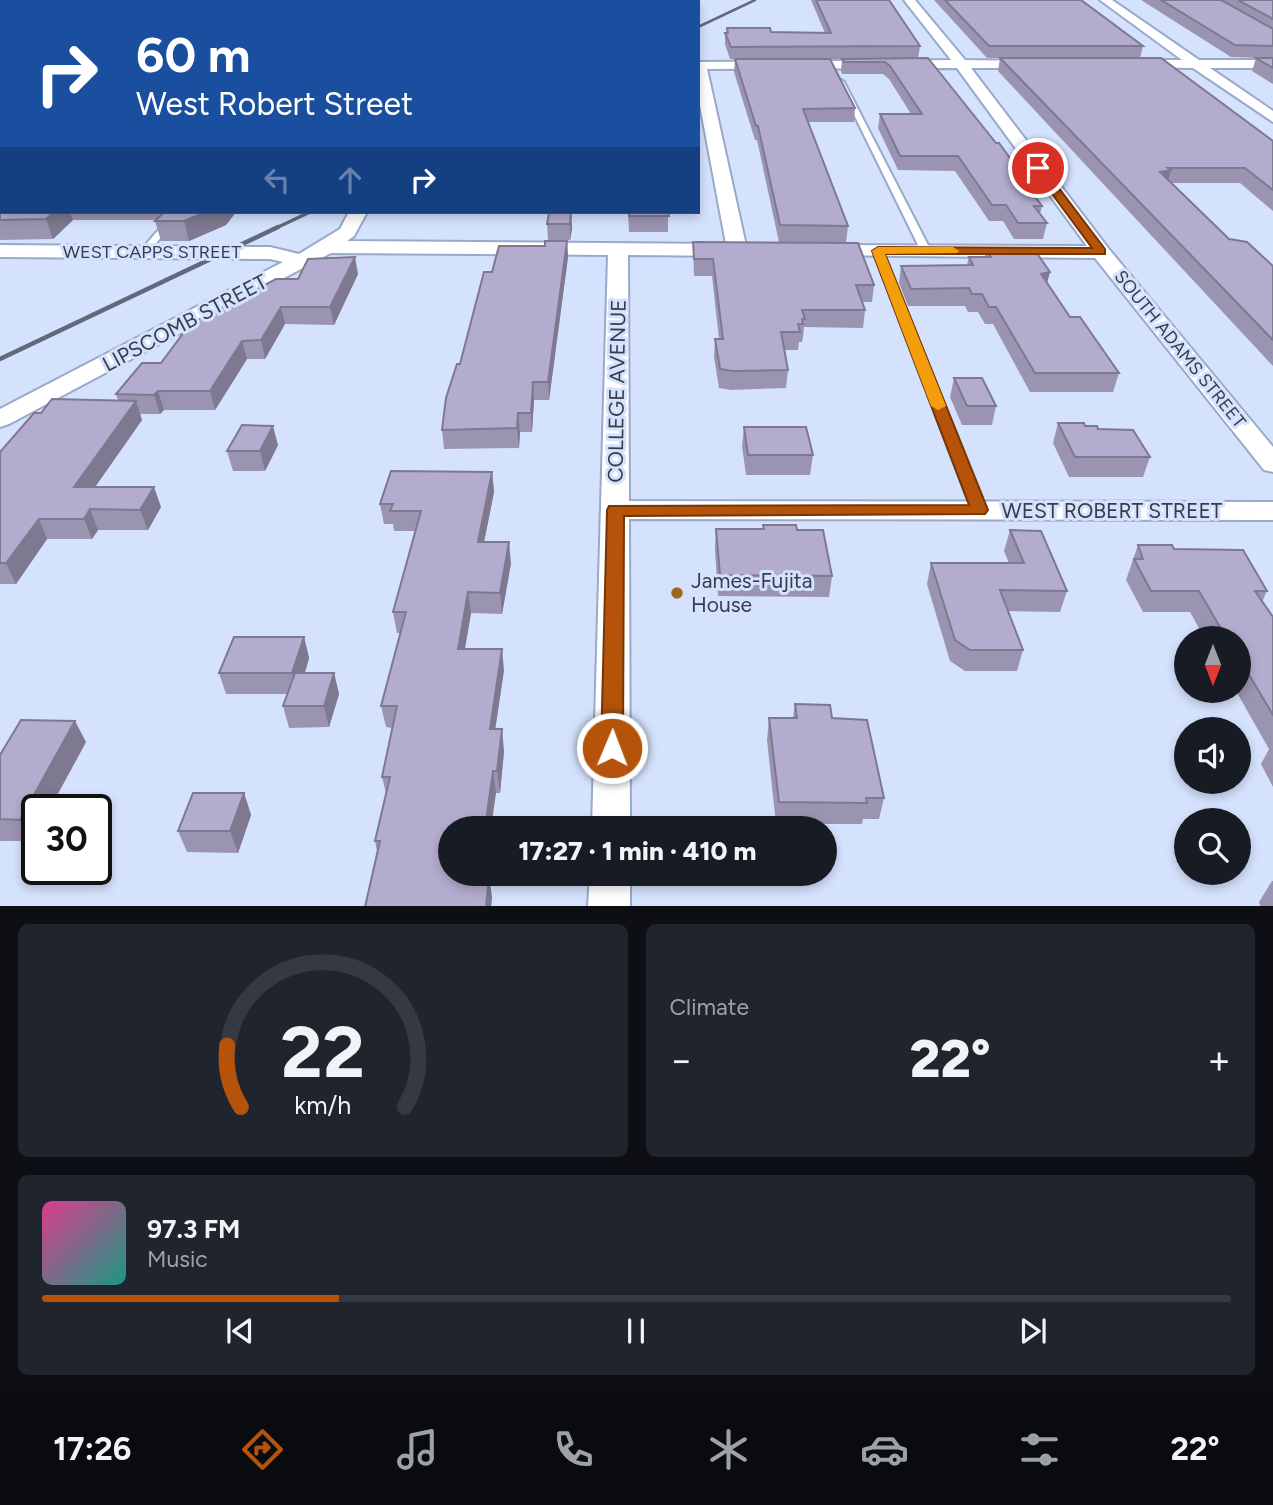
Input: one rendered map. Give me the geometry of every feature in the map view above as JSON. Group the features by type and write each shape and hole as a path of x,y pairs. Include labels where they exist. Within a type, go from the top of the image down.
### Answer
{"street":[{"name":"SOUTH ADAMS STREET","path":"909,0 961,64 1101,251 1273,464"},
{"path":"1104,0 1273,118"},
{"path":"737,250 700,68 703,65 1044,64"},
{"path":"1113,64 1273,64"},
{"name":"LIPSCOMB STREET","path":"0,419 303,261 348,232 357,214"},
{"path":"327,247 763,250"},
{"name":"COLLEGE AVENUE","path":"611,816 618,248"},
{"path":"801,250 1101,251"},
{"name":"WEST CAPPS STREET","path":"0,251 271,253 303,261"},
{"name":"WEST ROBERT STREET","path":"615,510 1273,511"},
{"path":"609,906 610,886"}],"lane":[{"path":"831,64 926,251"},
{"path":"144,251 176,214"},
{"path":"878,251 979,510"}],"building":[{"path":"816,0 889,0 920,46 731,47 725,33 728,33 727,28 831,33"},
{"path":"945,0 1081,0 1143,46 989,46"},
{"path":"1161,0 1221,0 1273,29 1273,46 1235,45"},
{"path":"1238,0 1273,0 1273,19"},
{"path":"928,58 996,143 999,143 1031,187 1028,187 1042,206 1034,206 1047,223 1018,223 1006,205 992,205 958,156 900,156 880,114 922,114 885,62 844,62 842,59"},
{"path":"1000,58 1161,58 1273,141 1273,190 1245,168 1168,168 1171,170 1160,172 1229,239 1247,242 1273,266 1273,340"},
{"path":"1256,58 1273,58 1273,68"},
{"path":"735,59 830,59 855,108 803,109 848,226 780,225 758,126"},
{"path":"0,214 52,214 46,219 0,220"},
{"path":"162,214 201,214 184,221 155,221"},
{"path":"549,214 571,214 570,224 547,224"},
{"path":"668,214 669,216 629,216"},
{"path":"545,241 567,241 548,382 533,382 531,413 518,413 517,428 442,430 446,398 457,364 460,364 484,272 492,272 499,246 545,246"},
{"path":"693,242 858,243 874,285 856,285 865,310 802,310 805,319 802,319 803,324 798,324 800,332 781,332 788,370 720,369 715,339 723,339 713,259 694,259"},
{"path":"986,249 1034,249 1050,272 1041,274 1070,317 1080,317 1119,373 1035,373 996,307 989,307 982,294 972,294 969,288 911,289 901,266 973,265 969,257 991,257"},
{"path":"355,257 330,307 281,307 261,340 242,341 210,391 158,391 154,395 116,394 142,363 161,363 193,320 198,320 276,279 298,279 308,259"},
{"path":"954,378 982,378 996,406 967,406"},
{"path":"52,399 136,401 74,487 154,487 140,510 90,509 84,519 39,519 6,563 0,563 0,452 34,413 41,413"},
{"path":"1058,423 1084,423 1085,426 1097,426 1098,429 1133,430 1150,457 1075,457"},
{"path":"242,425 273,426 260,451 227,451"},
{"path":"744,427 806,427 813,455 748,455"},
{"path":"391,471 492,472 478,542 509,542 500,593 468,592 458,649 502,649 490,729 502,729 497,771 493,771 487,816 438,816 438,886 488,886 486,906 365,906 380,841 375,841 390,777 382,777 397,706 381,706 406,612 393,612 421,511 390,511 393,504 380,504"},
{"path":"763,525 796,525 797,530 823,530 832,576 720,575 716,529 764,529"},
{"path":"1010,530 1041,531 1067,591 1000,590 1023,650 970,650 955,640 931,563 1024,563"},
{"path":"1138,545 1172,545 1174,549 1243,550 1267,591 1255,591 1273,617 1273,715 1251,678 1251,626 1219,626 1199,591 1151,591 1134,559 1143,559"},
{"path":"234,637 304,637 292,673 219,673"},
{"path":"295,673 334,673 324,706 283,706"},
{"path":"795,704 830,705 832,718 867,720 884,798 866,798 867,803 779,802 769,718 797,718"},
{"path":"21,720 75,721 34,794 21,794 20,820 0,819 0,755"},
{"path":"193,793 244,793 230,831 178,831"}],"railway":[{"path":"700,26 755,0"},
{"path":"274,229 306,214"},
{"path":"0,359 278,227"}],"slow traffic":[{"path":"938,406 878,251 953,251"}],"place":[{"name":"James-Fujita House","path":"677,593"}],"route":[{"path":"612,748 615,510 979,510 878,251 1101,251 1038,168"}]}
